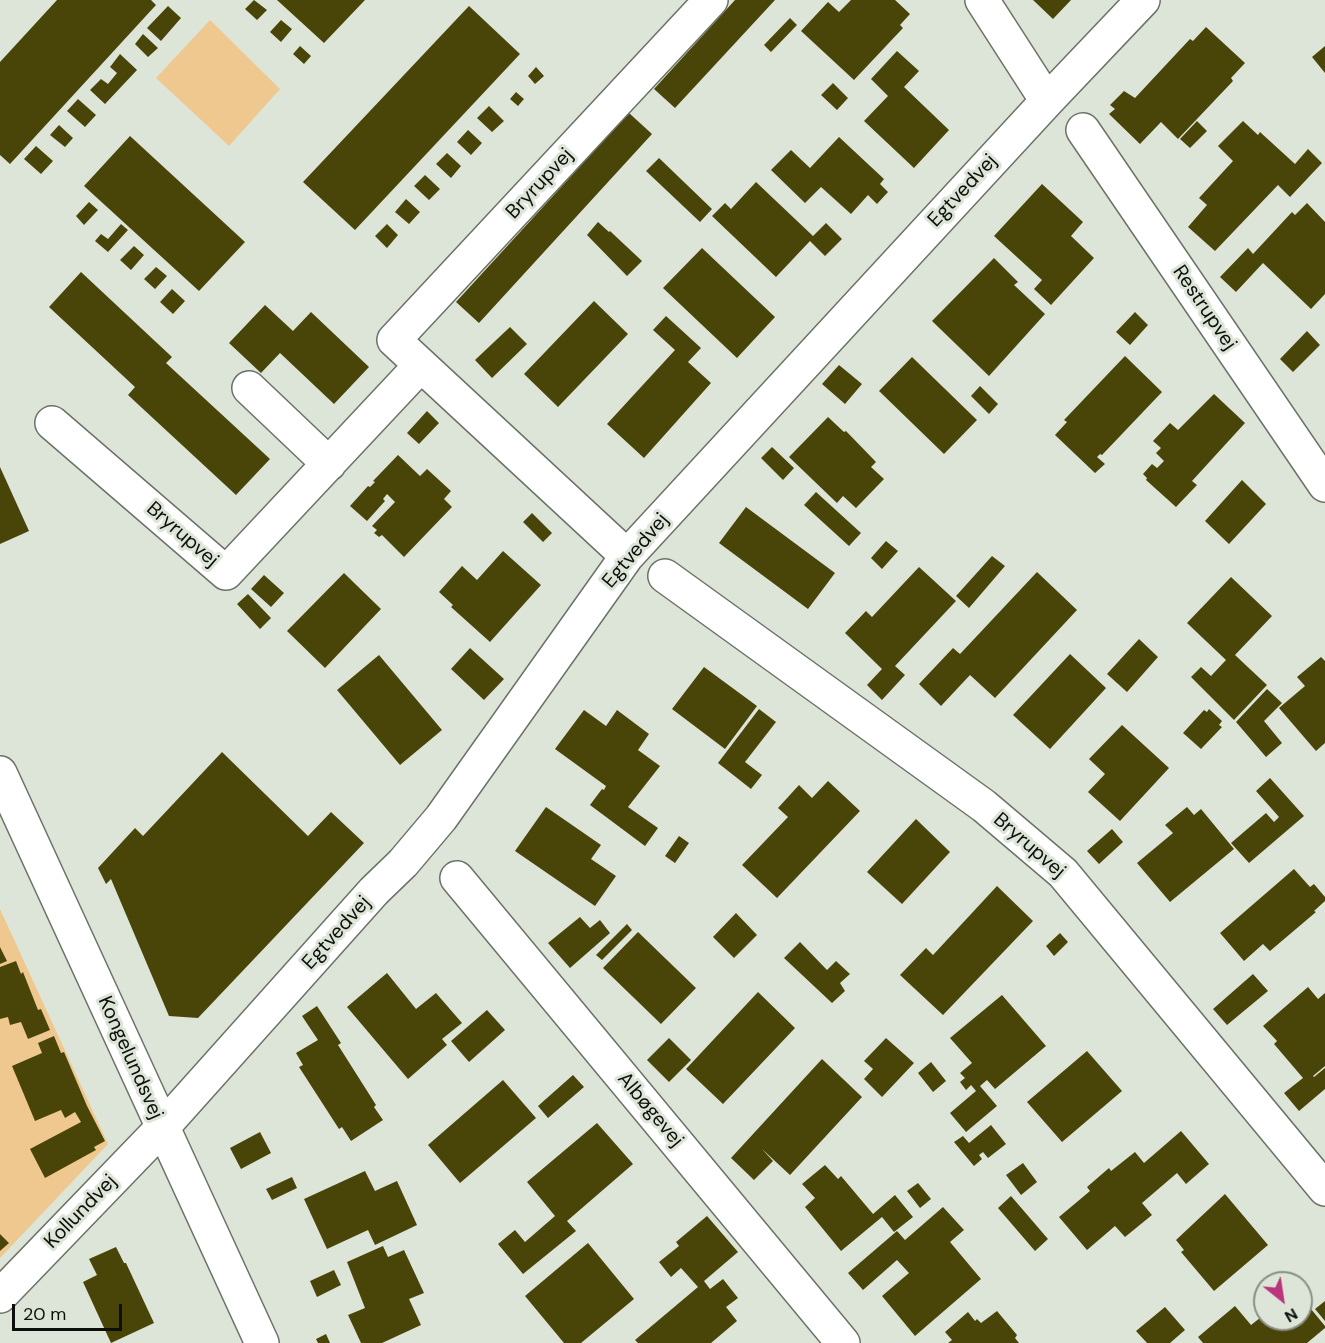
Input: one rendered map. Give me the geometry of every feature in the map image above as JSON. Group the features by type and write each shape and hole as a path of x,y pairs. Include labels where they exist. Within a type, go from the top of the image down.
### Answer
{"street":[{"name":"Bryrupvej","path":"627,556 394,340 711,0"},
{"path":"982,0 1047,101"},
{"name":"Egtvedvej","path":"162,1128 374,891 403,863 441,818 627,556 1143,0"},
{"name":"Restrupvej","path":"1083,130 1325,485"},
{"name":"Bryrupvej","path":"52,423 226,573 421,365"},
{"path":"249,388 329,464"},
{"name":"Bryrupvej","path":"666,576 984,806 1063,873 1325,1189"},
{"name":"Kongelundsvej","path":"0,773 262,1343"},
{"name":"Albøgevej","path":"457,878 843,1343"},
{"name":"Kollundvej","path":"0,1296 162,1128"}],"shaded area":[{"path":"210,20 280,89 229,146 156,78"},
{"path":"0,909 108,1144 0,1258"}],"building":[{"path":"57,0 151,0 156,5 10,164 0,155 0,62"},
{"path":"254,0 267,10 257,20 245,9"},
{"path":"277,0 365,0 324,43"},
{"path":"735,0 775,0 675,108 654,89"},
{"path":"851,0 895,0 910,14 900,25 903,28 854,80 801,31 828,2 839,12"},
{"path":"1033,0 1071,0 1053,19"},
{"path":"168,6 181,18 161,41 147,28"},
{"path":"469,6 520,54 355,230 303,182"},
{"path":"790,18 797,25 771,52 764,45"},
{"path":"281,20 292,29 281,42 270,32"},
{"path":"1206,27 1245,63 1231,78 1233,81 1178,139 1161,122 1140,144 1109,114 1115,109 1110,105 1124,91 1135,98 1190,39 1193,41"},
{"path":"143,34 158,48 148,57 135,44"},
{"path":"300,46 311,56 304,64 293,54"},
{"path":"1325,46 1325,73 1312,57"},
{"path":"897,51 919,71 904,87 949,130 914,168 864,121 888,96 871,79"},
{"path":"120,54 137,70 105,104 90,90 101,79 108,84 117,73 110,67"},
{"path":"536,67 544,76 535,84 528,76"},
{"path":"833,83 848,98 837,110 821,95"},
{"path":"516,92 524,99 518,106 510,99"},
{"path":"78,99 96,115 85,127 67,111"},
{"path":"489,106 504,121 492,132 477,118"},
{"path":"629,113 652,134 479,323 456,302"},
{"path":"1197,121 1207,131 1190,148 1180,139"},
{"path":"1243,121 1258,135 1260,132 1295,164 1308,149 1322,163 1290,197 1278,185 1215,251 1188,227 1207,205 1199,198 1233,161 1218,146"},
{"path":"59,125 73,138 65,147 50,135"},
{"path":"468,130 482,143 471,155 457,142"},
{"path":"130,136 245,242 199,291 84,186"},
{"path":"839,137 884,179 880,184 888,192 877,204 868,195 851,214 821,187 805,203 771,170 791,150 810,168"},
{"path":"36,146 53,161 41,174 24,159"},
{"path":"447,153 461,166 451,178 436,164"},
{"path":"659,158 712,209 700,222 646,171"},
{"path":"425,175 440,189 429,200 414,186"},
{"path":"756,182 813,236 826,223 842,239 825,256 810,241 776,277 712,216 725,203 731,209"},
{"path":"1042,184 1083,222 1071,236 1094,258 1051,305 1034,289 1042,280 994,236"},
{"path":"406,199 420,212 409,224 395,212"},
{"path":"89,202 98,210 84,225 76,216"},
{"path":"1307,203 1325,222 1325,294 1311,309 1263,263 1236,292 1220,277 1248,248 1253,254 1292,212 1295,215"},
{"path":"598,222 642,261 627,276 587,235"},
{"path":"121,224 128,230 108,252 95,241 101,234 108,239"},
{"path":"387,224 398,235 387,248 375,236"},
{"path":"134,246 144,255 131,270 120,260"},
{"path":"702,248 775,317 737,358 663,288"},
{"path":"994,258 1018,282 1014,285 1045,314 989,376 932,321"},
{"path":"156,267 167,276 155,289 144,279"},
{"path":"81,272 172,357 166,363 270,459 236,495 128,395 135,387 49,307"},
{"path":"172,289 185,301 173,314 160,302"},
{"path":"594,301 628,334 558,407 524,374"},
{"path":"265,305 293,331 311,312 369,367 334,404 280,353 261,373 229,343"},
{"path":"1135,312 1148,325 1130,345 1116,332"},
{"path":"666,316 701,348 688,362 711,383 644,458 607,424 675,350 653,330"},
{"path":"510,327 527,344 492,378 475,360"},
{"path":"1307,331 1320,345 1293,372 1280,359"},
{"path":"1125,356 1162,392 1102,455 1097,457 1105,464 1095,473 1055,435 1067,422 1064,420"},
{"path":"912,357 977,420 944,454 879,391"},
{"path":"839,365 862,384 845,404 822,384"},
{"path":"980,386 998,404 989,414 971,396"},
{"path":"1214,394 1245,423 1192,481 1197,485 1176,507 1146,480 1143,474 1152,464 1157,468 1164,461 1156,453 1161,448 1153,441 1170,423 1178,430"},
{"path":"427,411 439,423 419,444 407,433"},
{"path":"828,417 844,432 846,431 876,462 871,467 884,479 856,508 843,496 837,503 789,457"},
{"path":"772,447 794,468 783,480 761,458"},
{"path":"398,455 420,476 427,469 451,491 444,499 452,507 404,557 382,535 379,537 374,533 377,530 372,526 395,502 387,494 383,499 385,501 367,521 350,506"},
{"path":"0,467 29,531 0,544"},
{"path":"1242,480 1266,504 1229,544 1205,521"},
{"path":"816,492 861,533 849,546 804,505"},
{"path":"746,507 835,573 808,609 719,543"},
{"path":"532,513 552,533 543,542 523,522"},
{"path":"886,541 898,551 882,569 871,558"},
{"path":"503,551 541,585 490,642 451,607 453,605 439,592 462,566 477,580"},
{"path":"992,556 1005,566 969,608 956,596"},
{"path":"919,567 956,601 895,666 905,675 882,700 867,685 882,669 845,633 866,611 872,617"},
{"path":"1037,572 1077,610 995,698 970,675 941,706 919,684 953,648 960,654"},
{"path":"344,573 381,609 325,668 287,631"},
{"path":"264,575 284,593 271,607 251,589"},
{"path":"1231,577 1272,616 1235,655 1267,685 1234,720 1191,677 1201,667 1211,676 1226,660 1187,623"},
{"path":"248,594 271,618 260,629 237,604"},
{"path":"1139,639 1158,657 1127,692 1107,674"},
{"path":"470,648 504,679 484,700 451,669"},
{"path":"1070,654 1106,688 1050,749 1013,715"},
{"path":"379,655 442,730 400,765 337,690"},
{"path":"1321,657 1325,661 1325,743 1316,751 1279,708 1305,686 1297,677"},
{"path":"704,667 757,706 725,749 672,709"},
{"path":"1267,689 1282,703 1264,721 1282,743 1266,757 1236,722"},
{"path":"759,709 776,722 745,762 762,775 751,789 718,763"},
{"path":"1209,709 1222,721 1219,725 1222,727 1201,749 1183,733 1204,710 1207,712"},
{"path":"584,710 606,726 617,710 649,734 638,750 660,766 628,807 658,828 645,846 590,805 606,786 555,749"},
{"path":"1122,725 1169,768 1120,821 1088,792 1105,774 1089,759"},
{"path":"222,752 308,836 331,812 364,843 198,1018 169,1016 111,879 106,884 98,868 135,828 143,836"},
{"path":"1270,778 1304,816 1249,863 1231,843 1266,813 1274,822 1279,817 1256,791"},
{"path":"828,781 860,811 777,898 742,865 788,817 778,808 799,785 812,798"},
{"path":"546,807 601,845 591,859 616,876 595,906 515,851"},
{"path":"1187,807 1194,815 1201,809 1234,849 1170,902 1137,863 1173,833 1165,825"},
{"path":"916,819 950,852 902,904 867,872"},
{"path":"1112,829 1123,842 1099,864 1087,851"},
{"path":"679,836 689,843 675,863 665,856"},
{"path":"1294,869 1310,887 1314,884 1325,897 1325,901 1314,911 1316,912 1270,951 1263,944 1244,961 1220,933"},
{"path":"997,886 1033,921 943,1015 900,975 926,948 933,955"},
{"path":"736,913 757,935 734,958 713,937"},
{"path":"580,917 590,928 600,920 610,933 570,968 548,943"},
{"path":"627,924 632,930 602,960 596,955"},
{"path":"638,932 696,988 661,1024 603,968"},
{"path":"1060,933 1068,942 1054,956 1046,946"},
{"path":"800,942 827,970 836,961 850,974 840,983 845,991 832,1003 784,958"},
{"path":"0,947 7,961 0,964"},
{"path":"16,961 21,974 23,972 38,1010 41,1009 50,1030 28,1039 21,1022 10,1025 8,1017 0,1019 0,967"},
{"path":"387,973 416,1009 436,993 462,1023 442,1039 447,1045 408,1079 347,1007"},
{"path":"1253,974 1268,991 1227,1025 1213,1009"},
{"path":"1308,987 1318,999 1325,993 1325,1066 1313,1076 1325,1068 1325,1089 1299,1111 1284,1093 1303,1078 1274,1044 1277,1041 1263,1026"},
{"path":"758,992 795,1028 723,1104 686,1069"},
{"path":"1002,995 1046,1046 995,1089 987,1080 980,1086 997,1106 966,1132 950,1113 976,1091 971,1085 966,1090 960,1082 965,1078 960,1073 972,1063 950,1038"},
{"path":"317,1006 341,1043 338,1045 383,1120 351,1141 342,1127 339,1129 299,1067 303,1065 296,1053 318,1040 302,1016"},
{"path":"487,1010 505,1030 469,1062 451,1041"},
{"path":"54,1036 61,1053 64,1052 105,1141 94,1147 96,1150 45,1178 30,1149 81,1122 75,1112 65,1118 61,1110 35,1121 12,1066 42,1053 38,1043"},
{"path":"669,1038 691,1060 669,1082 647,1060"},
{"path":"886,1038 914,1063 882,1097 864,1079 873,1069 864,1061"},
{"path":"1087,1051 1122,1091 1062,1142 1027,1102"},
{"path":"822,1059 862,1097 790,1175 762,1149 773,1161 754,1180 731,1158"},
{"path":"931,1062 946,1081 933,1092 918,1073"},
{"path":"573,1075 584,1087 548,1118 538,1106"},
{"path":"503,1080 536,1118 460,1183 428,1145"},
{"path":"597,1123 633,1164 567,1221 576,1231 523,1274 498,1244 515,1230 525,1242 555,1216 527,1182"},
{"path":"991,1125 1006,1144 988,1158 983,1152 979,1155 982,1159 974,1166 954,1142 963,1136 969,1143"},
{"path":"1181,1131 1209,1164 1186,1184 1177,1173 1142,1203 1152,1215 1125,1237 1115,1226 1087,1250 1059,1217 1090,1191 1087,1187 1109,1168 1111,1171 1135,1152 1144,1163"},
{"path":"260,1132 271,1153 241,1169 230,1148"},
{"path":"1023,1163 1037,1182 1021,1195 1006,1175"},
{"path":"825,1165 838,1179 841,1176 873,1214 895,1195 913,1217 894,1232 882,1217 841,1251 805,1207 815,1198 802,1184"},
{"path":"365,1171 375,1191 397,1181 417,1225 375,1245 368,1230 327,1249 304,1199"},
{"path":"292,1177 297,1188 272,1200 266,1189"},
{"path":"918,1183 931,1199 920,1208 907,1191"},
{"path":"1225,1194 1268,1245 1214,1291 1181,1252 1184,1250 1176,1240"},
{"path":"1011,1196 1048,1239 1035,1251 998,1208"},
{"path":"943,1207 964,1230 950,1242 981,1279 915,1336 882,1296 909,1273 897,1260 863,1290 848,1273 897,1231 905,1240"},
{"path":"707,1216 738,1252 704,1281 710,1289 723,1279 738,1298 726,1307 737,1321 711,1343 638,1343 635,1340 698,1287 681,1268 671,1277 659,1262 679,1246 676,1242"},
{"path":"0,1234 9,1243 0,1251"},
{"path":"588,1243 634,1299 581,1343 564,1343 525,1296"},
{"path":"383,1246 388,1257 404,1250 424,1293 409,1299 421,1325 382,1343 361,1343 348,1315 365,1308 347,1262"},
{"path":"116,1247 154,1323 111,1343 83,1282 97,1275 89,1259"},
{"path":"334,1270 341,1285 317,1297 310,1281"},
{"path":"1325,1301 1325,1321 1315,1309"},
{"path":"1235,1306 1251,1325 1253,1323 1253,1331 1313,1331 1313,1312 1325,1328 1307,1343 1203,1343 1198,1337"},
{"path":"1165,1307 1185,1330 1170,1343 1147,1343 1136,1331"},
{"path":"997,1311 1017,1335 1015,1338 1019,1343 948,1343 952,1340 945,1332 968,1312 975,1321 977,1319 981,1323"},
{"path":"326,1334 330,1343 318,1343 316,1339"}]}
